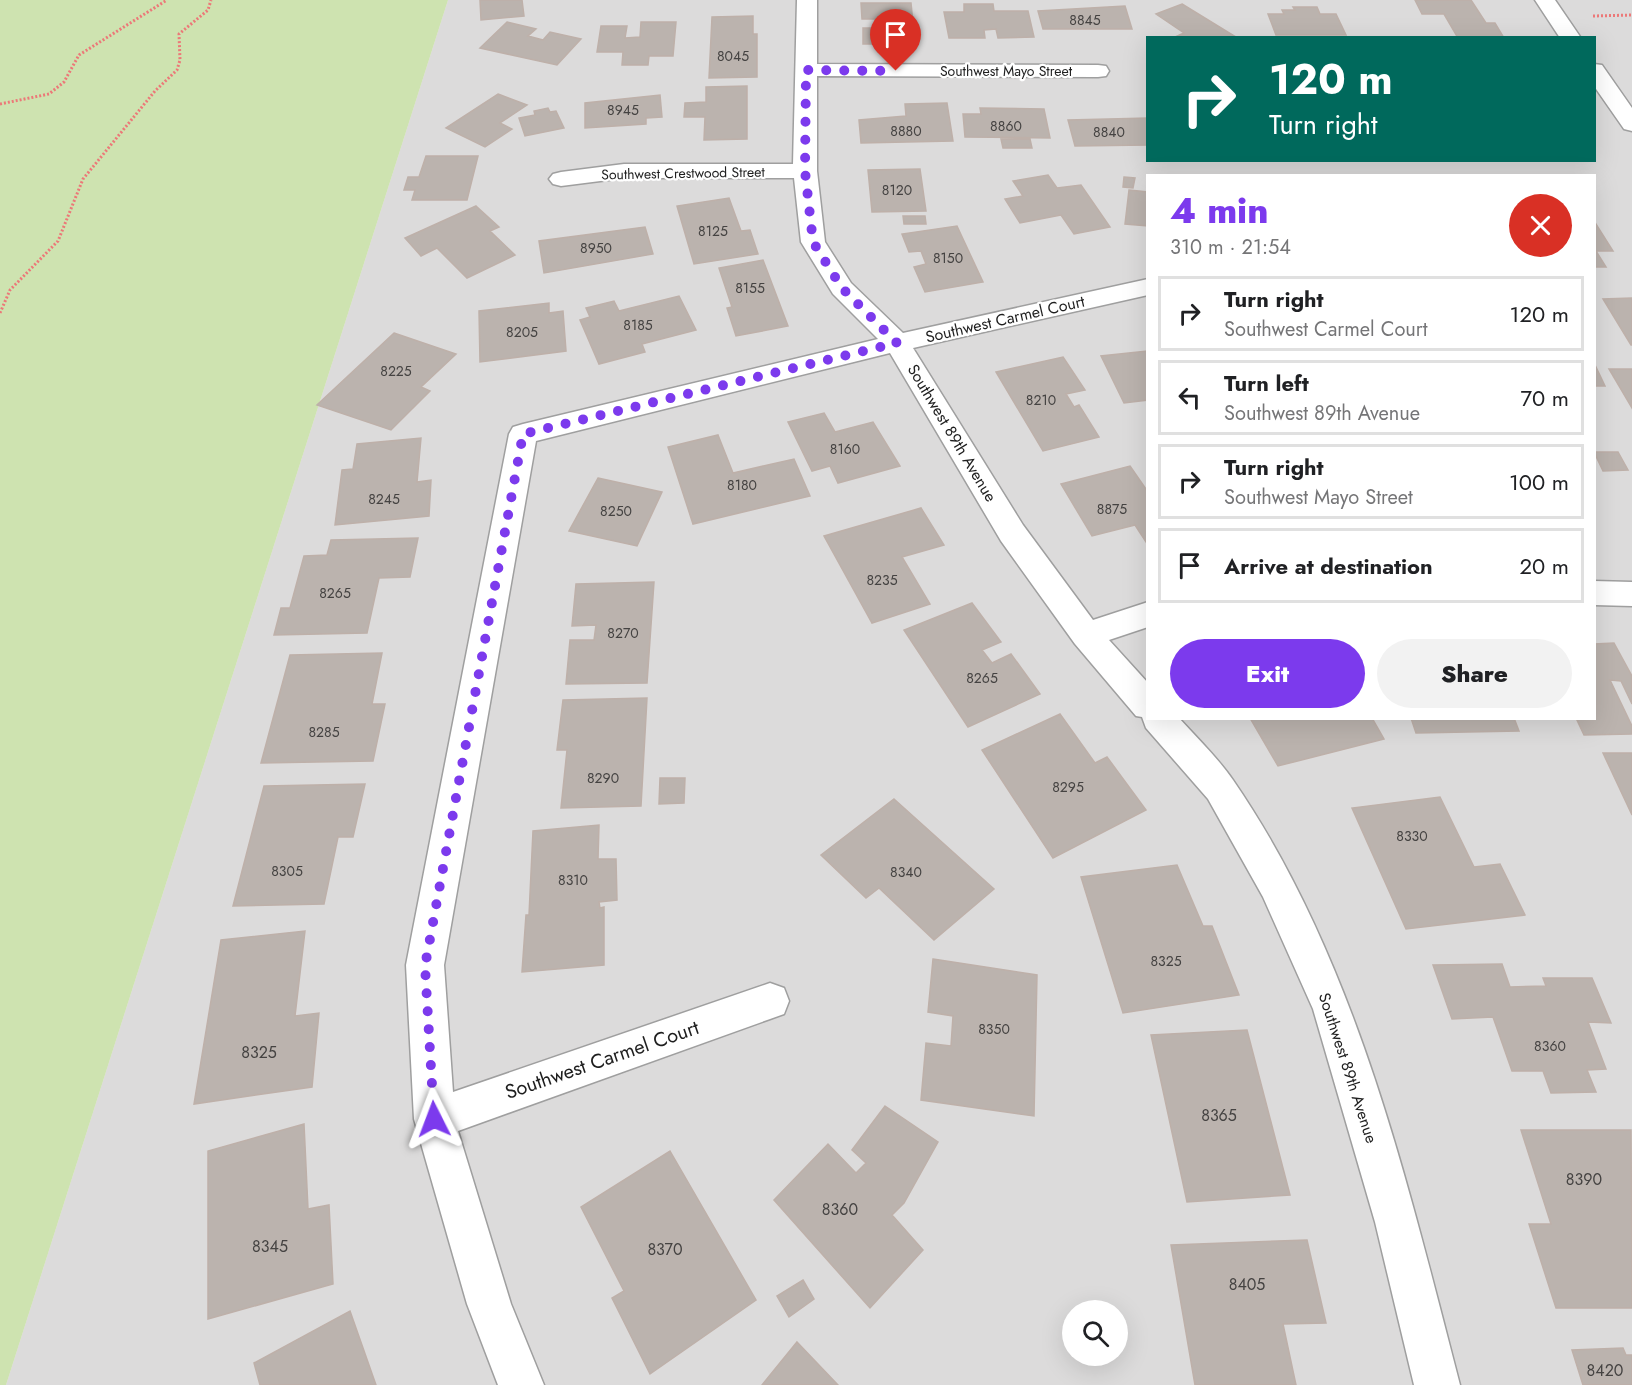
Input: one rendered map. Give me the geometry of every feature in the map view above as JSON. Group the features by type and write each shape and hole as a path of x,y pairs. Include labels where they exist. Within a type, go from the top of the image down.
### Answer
{"street":[{"name":"Southwest 89th Avenue","path":"807,0 805,171 813,242 842,288 897,343 1012,533 1086,635 1146,704"},
{"path":"1545,0 1570,36"},
{"name":"Southwest Mayo Street","path":"806,70 1098,71"},
{"path":"1596,73 1632,124"},
{"name":"Southwest Crestwood Street","path":"561,179 624,171 805,171"},
{"name":"Southwest Carmel Court","path":"521,1385 489,1304 434,1119 425,966 523,434 897,343 1146,287"},
{"path":"1596,593 1632,594"},
{"path":"1086,635 1146,615"},
{"name":"Southwest 89th Avenue","path":"1160,720 1220,789 1276,887 1332,1008 1396,1222 1437,1385"},
{"name":"Southwest Carmel Court","path":"434,1119 770,1001"}],"path":[{"path":"0,104 44,99 56,93 64,84 77,54 140,21 167,0"},
{"path":"0,313 10,290 58,241 83,179 155,91 177,70 180,60 178,34 208,10 212,0"}],"shaded area":[{"path":"448,0 1632,0 1632,1385 6,1385"}],"green space":[{"path":"0,0 448,0 6,1385 0,1385"}],"building":[{"path":"480,0 522,0 524,16 481,20"},
{"path":"1415,0 1471,0 1486,23 1495,23 1503,36 1457,36 1444,14 1422,14"},
{"path":"861,3 911,3 915,44 863,44 863,28 878,28 878,19 862,19"},
{"path":"964,4 993,4 994,11 1028,11 1034,37 998,38 996,29 984,30 985,38 949,38 944,12 964,12"},
{"path":"1182,4 1234,36 1177,36 1184,33 1156,14"},
{"path":"1125,6 1132,29 1043,29 1038,11"},
{"path":"1293,7 1317,7 1320,14 1336,14 1346,35 1276,35 1268,14 1284,14 1282,10 1295,10"},
{"path":"753,16 753,34 757,34 757,77 709,78 712,17"},
{"path":"507,22 536,29 528,36 543,40 550,32 581,39 557,65 480,48"},
{"path":"641,22 676,22 673,56 649,56 648,65 622,65 623,52 597,52 601,26 627,26 625,38 640,37"},
{"path":"747,86 747,139 704,140 705,117 684,117 685,103 706,102 706,87"},
{"path":"498,94 527,105 500,123 512,129 485,147 446,128"},
{"path":"660,95 662,117 646,118 646,124 585,128 585,103"},
{"path":"947,103 953,141 861,143 859,120 906,116 905,104"},
{"path":"548,108 550,112 556,111 564,128 525,136 519,118 535,115 534,111"},
{"path":"980,108 1044,109 1050,138 965,137 963,114 981,114"},
{"path":"1146,118 1146,145 1075,146 1068,120"},
{"path":"1001,139 1030,139 1032,148 1003,148"},
{"path":"426,156 478,156 467,200 412,200 415,190 404,190 408,177 419,177"},
{"path":"920,169 926,211 872,212 868,170"},
{"path":"1048,175 1057,188 1081,185 1110,227 1074,234 1061,215 1020,223 1005,199 1023,196 1013,181"},
{"path":"1124,177 1135,178 1133,188 1123,187"},
{"path":"1129,190 1146,192 1146,226 1125,224"},
{"path":"729,198 741,231 750,230 758,254 694,264 677,206"},
{"path":"476,206 499,227 490,231 515,255 467,278 437,248 421,256 405,238"},
{"path":"903,216 925,216 926,224 904,224"},
{"path":"1596,224 1613,251 1596,251"},
{"path":"957,226 983,282 925,292 914,267 926,264 921,251 909,252 902,234"},
{"path":"645,227 653,254 544,273 539,241"},
{"path":"1596,251 1606,267 1596,267"},
{"path":"763,260 788,326 736,336 727,308 732,307 719,268"},
{"path":"679,296 696,330 642,344 645,352 599,364 580,320 590,317 586,308 614,301 619,311"},
{"path":"1632,298 1632,345 1631,345 1603,299"},
{"path":"549,303 549,313 563,311 566,351 480,362 479,311"},
{"path":"394,333 456,354 421,387 430,391 391,430 317,405"},
{"path":"1146,351 1146,400 1124,403 1101,356"},
{"path":"1063,357 1085,390 1066,394 1074,407 1079,405 1099,437 1043,451 996,372"},
{"path":"1596,367 1605,386 1596,386"},
{"path":"1609,369 1632,369 1632,408"},
{"path":"824,413 835,432 873,422 900,466 838,483 830,466 812,471 788,422"},
{"path":"718,435 733,473 794,459 810,496 693,524 668,447"},
{"path":"421,438 417,482 431,480 429,516 335,525 342,470 353,469 357,444"},
{"path":"1596,452 1618,452 1628,470 1603,471"},
{"path":"1130,466 1146,489 1146,542 1135,525 1092,536 1061,484"},
{"path":"598,478 662,492 637,546 569,531"},
{"path":"921,508 944,545 902,557 930,604 872,623 824,536"},
{"path":"418,538 410,577 379,578 367,633 274,635 281,608 290,608 304,556 327,555 331,540"},
{"path":"654,582 647,683 566,684 570,640 594,640 596,625 572,626 576,584"},
{"path":"972,603 1001,642 982,650 992,663 1011,654 1040,694 968,727 904,630"},
{"path":"1614,643 1632,676 1632,704 1621,681 1610,680 1632,726 1632,734 1584,735 1577,720 1596,720 1596,644"},
{"path":"382,653 372,704 385,704 373,761 261,763 290,655"},
{"path":"647,698 641,806 561,808 567,750 557,750 563,700"},
{"path":"1060,714 1095,763 1107,757 1146,810 1053,858 982,750"},
{"path":"1251,720 1373,720 1384,739 1278,766"},
{"path":"1412,720 1515,720 1519,731 1416,733"},
{"path":"1603,753 1632,753 1632,815"},
{"path":"660,778 685,778 684,803 659,804"},
{"path":"365,784 353,837 338,837 324,904 233,906 264,786"},
{"path":"1440,797 1474,867 1500,864 1525,915 1406,929 1352,808"},
{"path":"894,799 994,889 934,940 879,888 866,898 821,855"},
{"path":"599,825 598,859 616,859 617,900 599,902 600,908 604,907 604,965 522,972 526,915 529,915 533,831"},
{"path":"1177,865 1203,926 1212,926 1239,995 1123,1013 1081,877"},
{"path":"305,931 295,1016 319,1013 312,1087 194,1104 221,940"},
{"path":"933,959 1037,975 1034,1116 921,1100 926,1043 951,1046 953,1016 928,1012"},
{"path":"1502,964 1510,987 1546,986 1543,978 1592,978 1611,1023 1588,1022 1606,1069 1587,1070 1596,1092 1551,1093 1543,1071 1512,1071 1493,1017 1452,1019 1433,965"},
{"path":"1247,1030 1290,1195 1187,1202 1151,1035"},
{"path":"885,1106 938,1142 904,1203 892,1215 923,1250 870,1308 774,1200 828,1144 856,1173 866,1163 852,1150"},
{"path":"304,1124 308,1209 329,1205 333,1284 208,1319 208,1151"},
{"path":"1521,1130 1631,1130 1632,1308 1556,1308 1529,1224 1551,1224"},
{"path":"670,1151 756,1300 650,1374 612,1298 624,1291 581,1207"},
{"path":"1307,1240 1326,1323 1283,1324 1296,1385 1195,1385 1171,1245"},
{"path":"803,1280 814,1299 789,1317 777,1296"},
{"path":"350,1311 376,1385 260,1385 254,1363"},
{"path":"797,1342 838,1385 762,1385"},
{"path":"1623,1348 1626,1355 1632,1355 1632,1385 1583,1385 1572,1350"}],"route":[{"path":"434,1119 425,966 523,434 897,343 842,288 813,242 805,171 806,70 896,71"}]}
